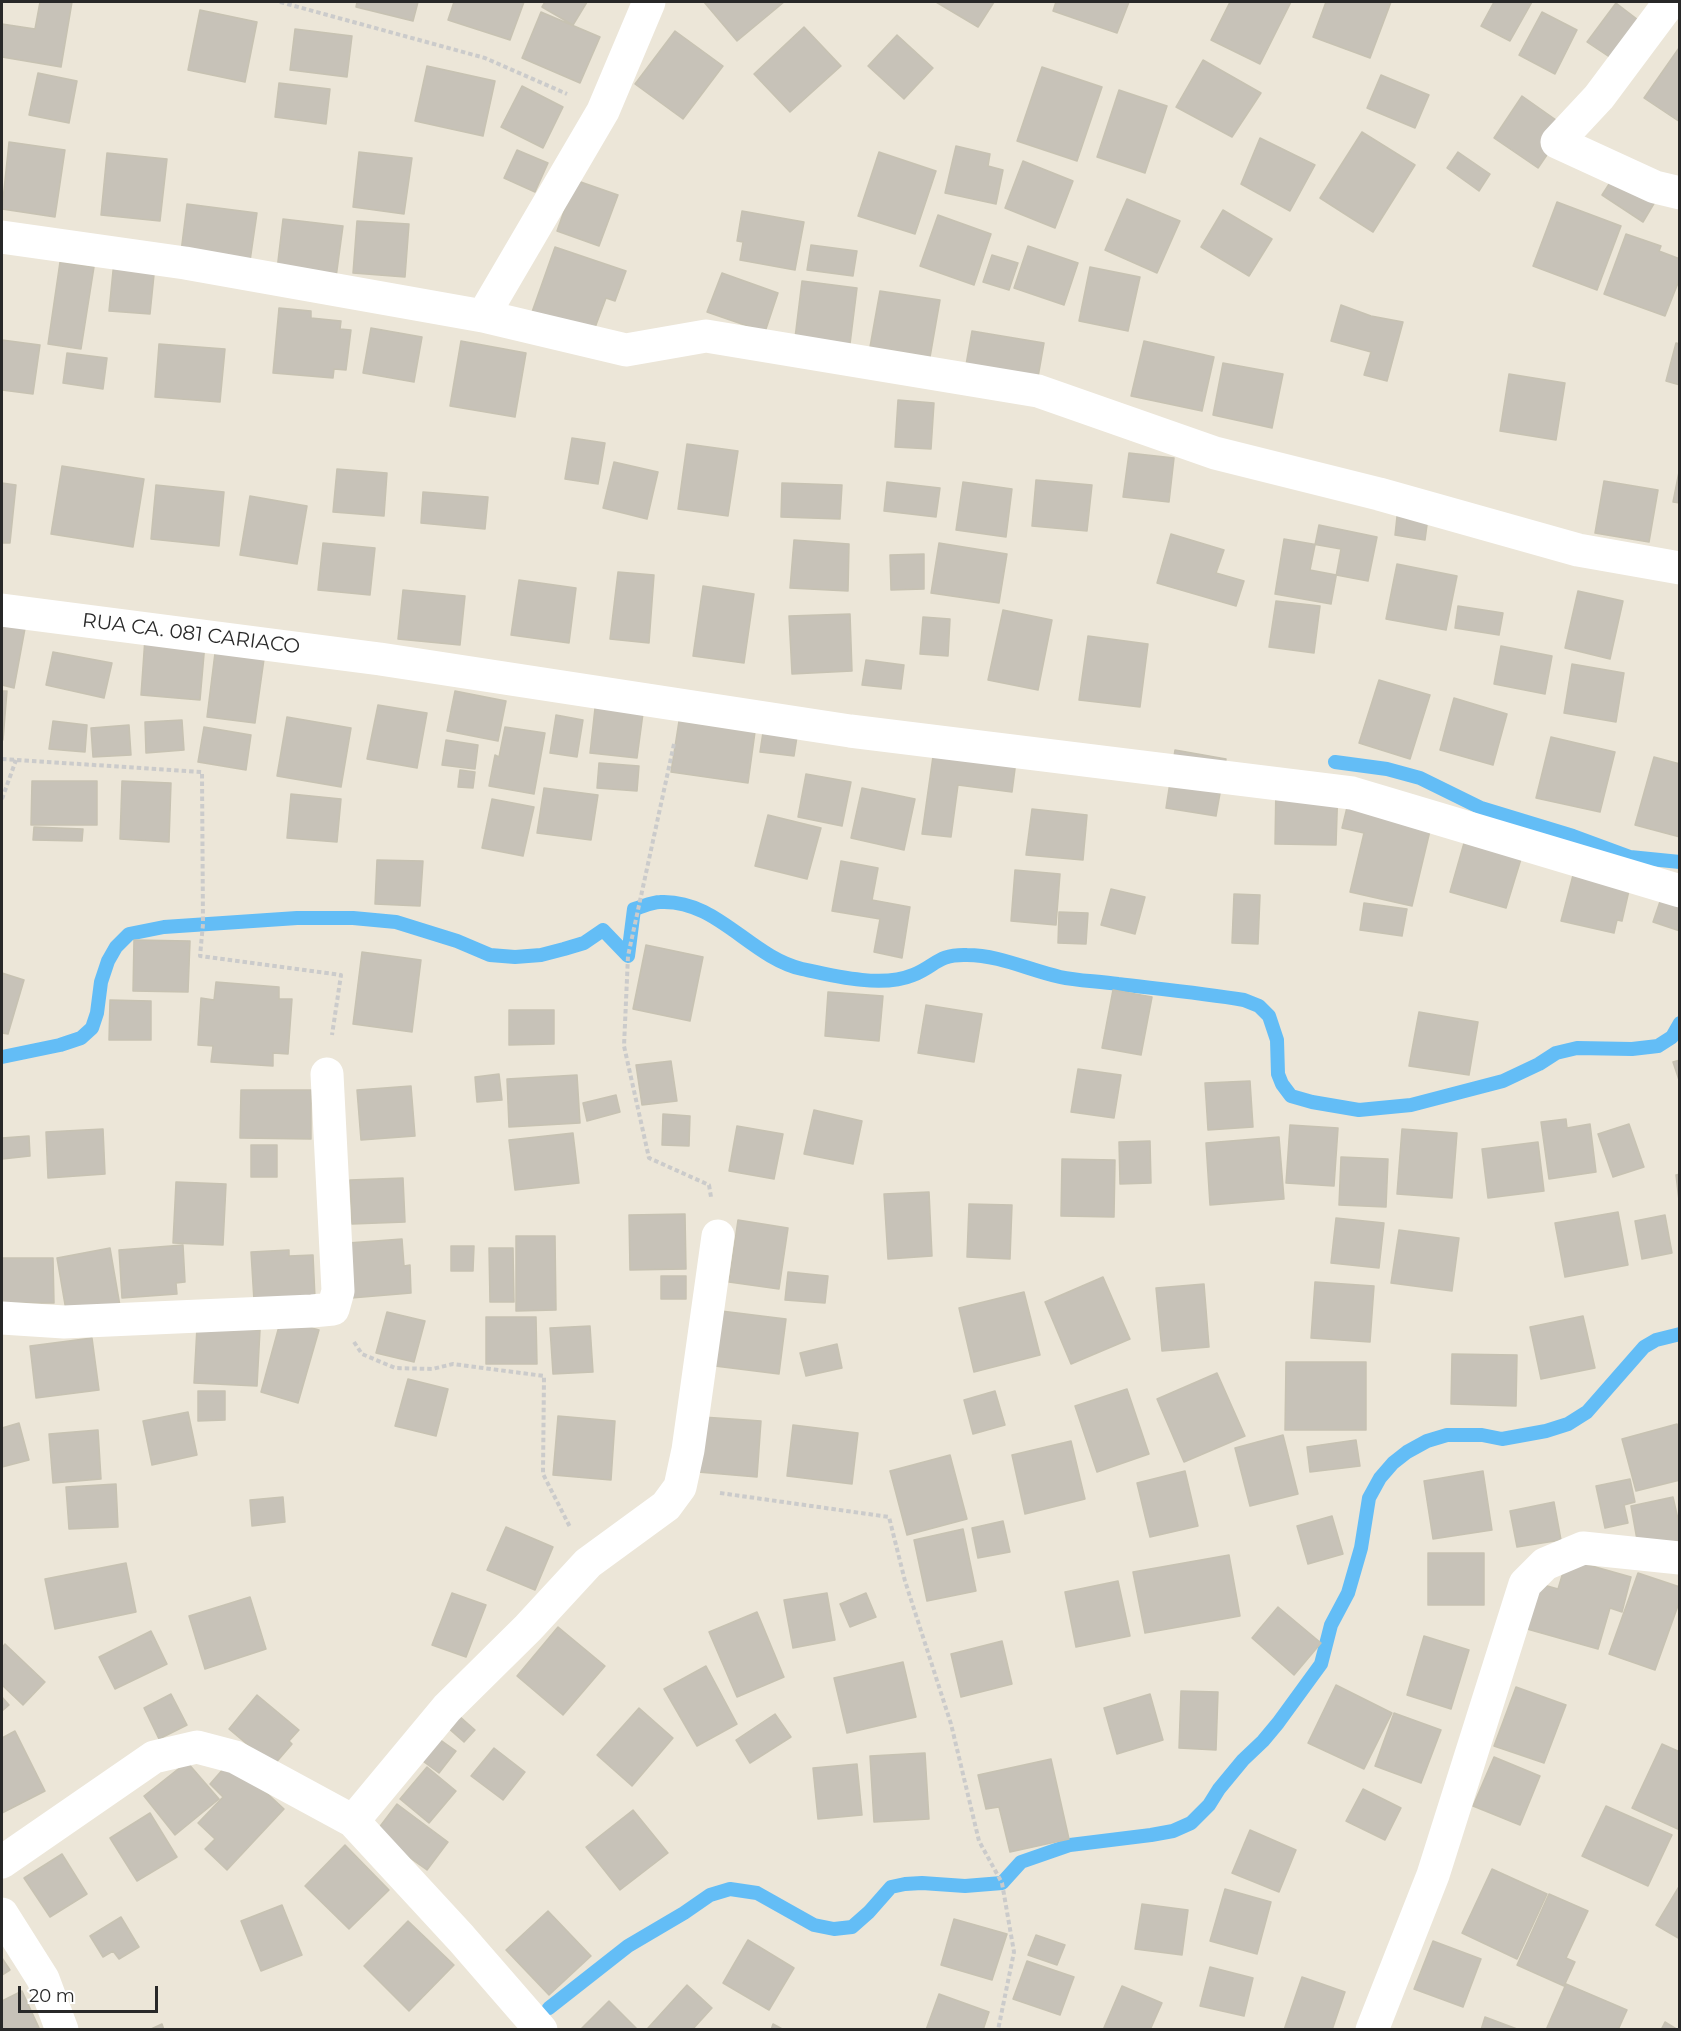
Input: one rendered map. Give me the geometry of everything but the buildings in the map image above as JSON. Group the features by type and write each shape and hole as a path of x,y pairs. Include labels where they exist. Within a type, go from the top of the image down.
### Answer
{"street":[{"path":"483,316 603,111 649,2"},
{"path":"1670,2 1599,97 1557,142 1655,187 1680,193"},
{"path":"2,237 185,263 483,316 626,350 706,336 1038,391 1215,453 1369,492 1578,550 1680,568"},
{"name":"RUA CA. 081 CARIACO","path":"2,610 380,659 850,731 1353,793 1680,891"},
{"path":"2,1318 64,1322 312,1311 333,1308 338,1291 327,1074"},
{"path":"353,1821 447,1708 528,1628 588,1563 666,1506 680,1487 688,1450 718,1236"},
{"path":"1372,2030 1433,1875 1525,1584 1545,1564 1583,1548 1680,1558"},
{"path":"2,1862 154,1757 197,1747 235,1757 353,1821 461,1938 541,2030"},
{"path":"2,1914 43,1979 62,2030"}],"path":[{"path":"280,2 485,58 603,111"},
{"path":"680,704 674,743 628,956 624,1046 649,1158 709,1185 718,1236"},
{"path":"2,759 202,772 203,924 200,956 341,975 327,1074"},
{"path":"2,799 16,760"},
{"path":"333,1308 362,1354 395,1368 432,1369 453,1364 544,1376 543,1474 588,1563"},
{"path":"680,1487 889,1517 905,1581 951,1725 979,1841 1002,1883 1014,1952 998,2030"}],"waterway":[{"path":"1335,762 1387,769 1420,778 1481,808 1573,836 1630,857 1680,862"},
{"path":"2,1057 60,1045 81,1038 92,1028 97,1013 101,982 108,961 116,947 129,934 164,927 297,918 353,918 396,922 457,941 490,955 515,957 541,955 584,943 603,930 628,956 634,909 660,902 680,904 699,910 783,963 858,980 901,979 921,972 949,956 979,956 1067,978 1244,1000 1259,1006 1269,1016 1277,1040 1278,1074 1291,1096 1359,1110 1411,1105 1503,1081 1556,1053 1577,1048 1632,1049 1658,1046 1672,1037 1680,1023"},
{"path":"549,2008 628,1946 710,1895 730,1889 757,1893 814,1925 834,1929 852,1927 891,1887 922,1883 965,1886 1002,1883 1021,1862 1070,1845 1151,1835 1173,1831 1191,1823 1209,1805 1243,1760 1278,1723 1321,1664 1331,1625 1348,1593 1361,1548 1369,1498 1380,1478 1393,1463 1427,1441 1447,1435 1482,1435 1502,1439 1546,1431 1568,1424 1587,1412 1644,1347 1656,1340 1680,1334"}]}
